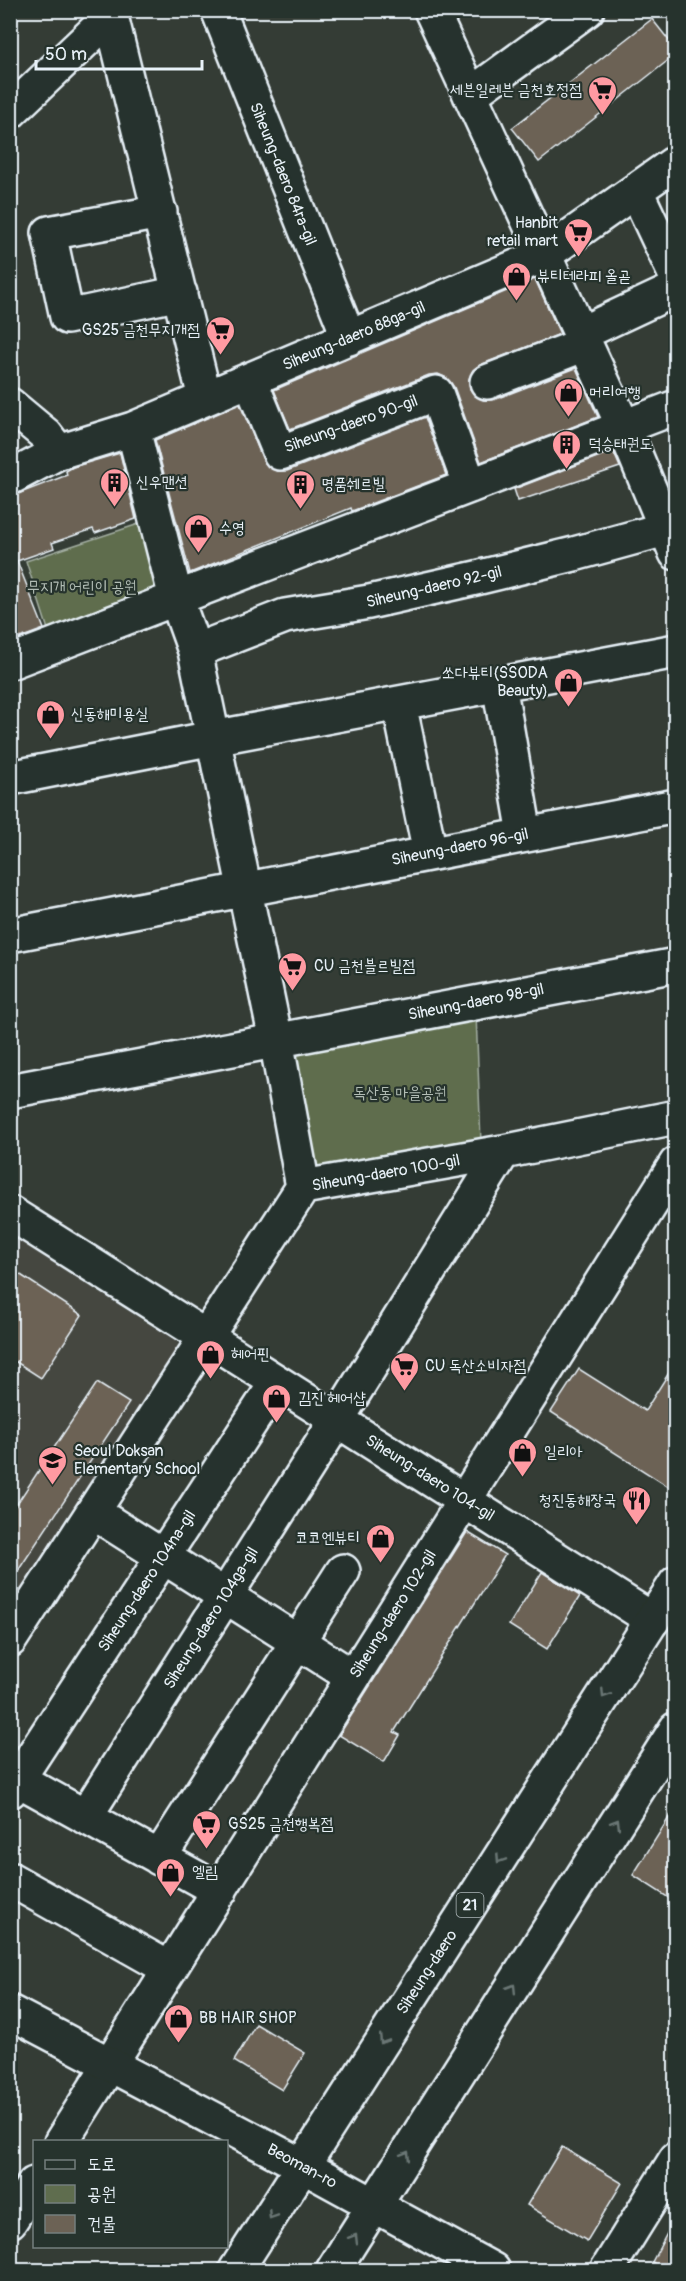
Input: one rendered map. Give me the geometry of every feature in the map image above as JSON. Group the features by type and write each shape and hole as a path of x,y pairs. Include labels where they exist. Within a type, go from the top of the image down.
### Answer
{"street":[{"name":"Siheung-daero 84ra-gil","path":"218,10 349,338"},
{"path":"431,10 672,536"},
{"path":"470,96 587,10"},
{"path":"10,112 112,13"},
{"path":"112,13 205,398"},
{"name":"Siheung-daero 88ga-gil","path":"10,478 59,452 133,429 544,255 675,162"},
{"path":"636,191 675,276"},
{"path":"159,212 49,233 67,317 180,293"},
{"path":"487,382 583,339 675,289"},
{"name":"Siheung-daero 90-gil","path":"250,380 280,453 436,393 470,486"},
{"path":"10,405 46,435 59,452"},
{"path":"10,662 675,407"},
{"path":"133,429 176,598 195,651 276,1040 303,1187"},
{"name":"Siheung-daero 92-gil","path":"195,651 285,616 369,602 574,554 672,536"},
{"path":"10,778 675,651"},
{"path":"499,684 525,834"},
{"path":"399,703 430,853"},
{"name":"Siheung-daero 96-gil","path":"10,935 675,806"},
{"name":"Siheung-daero 98-gil","path":"10,1090 675,965"},
{"name":"Siheung-daero 100-gil","path":"206,1337 303,1187 503,1152 675,1117"},
{"path":"337,1420 503,1152"},
{"name":"Siheung-daero 102-gil","path":"110,2065 675,1164"},
{"name":"Siheung-daero 104-gil","path":"10,1213 653,1620"},
{"path":"10,1640 206,1337"},
{"name":"Siheung-daero 104na-gil","path":"13,1782 277,1382"},
{"name":"Siheung-daero 104ga-gil","path":"85,1816 337,1420"},
{"path":"93,1512 353,1677"},
{"path":"159,1858 343,1571"},
{"name":"Siheung-daero","path":"236,2271 675,1583"},
{"path":"333,2271 670,1748"},
{"path":"13,1782 85,1816 220,1891"},
{"path":"10,1879 170,1969"},
{"name":"Beoman-ro","path":"10,2012 303,2166 493,2271"},
{"path":"62,2140 110,2065"},
{"path":"607,2271 675,2159"},
{"path":"10,2221 33,2186"}],"shaded area":[{"name":"Seoul Doksan Elementary School","path":"11,1236 177,1342 182,1358 11,1615"}],"green space":[{"name":"무지개 어린이 공원","path":"148,521 171,600 52,642 26,561"},
{"name":"독산동 마을공원","path":"476,1014 481,1143 317,1173 286,1050"}],"building":[{"path":"652,19 675,48 675,55 539,162 512,128"},
{"path":"535,279 560,334 480,365 473,370 469,379 470,389 475,396 484,400 493,400 576,368 598,417 481,462 454,387 447,378 438,374 429,375 290,429 274,390"},
{"path":"240,404 263,460 268,467 277,471 287,471 425,417 446,475 352,511 351,508 190,573 155,440"},
{"path":"613,451 620,467 518,501 514,489"},
{"path":"120,453 136,519 95,533 93,529 52,543 54,548 17,561 44,629 12,641 10,637 10,497 67,475 66,471 73,467"},
{"path":"10,1268 82,1315 41,1378 10,1358"},
{"path":"675,1363 675,1491 551,1412 579,1369 645,1411"},
{"path":"97,1383 129,1403 10,1583 10,1514"},
{"path":"467,1532 505,1555 394,1732 400,1735 384,1762 339,1735"},
{"path":"542,1572 580,1596 547,1649 509,1625"},
{"path":"675,1808 675,1902 633,1875"},
{"path":"256,2024 305,2053 282,2090 234,2061"},
{"path":"562,2147 622,2183 587,2241 527,2205"},
{"path":"675,2218 675,2271 667,2271 652,2262"}],"place":[{"name":"세븐일레븐 금천호정점","path":"603,116"},
{"name":"Hanbit retail mart","path":"579,258"},
{"name":"뷰티테라피 올곧","path":"516,302"},
{"name":"GS25 금천무지개점","path":"221,356"},
{"name":"머리여행","path":"568,418"},
{"name":"덕승태권도","path":"567,470"},
{"name":"신우맨션","path":"115,508"},
{"name":"명품쉐르빌","path":"300,510"},
{"name":"수영","path":"198,554"},
{"name":"쏘다뷰티(SSODA Beauty)","path":"569,708"},
{"name":"신동해미용실","path":"50,740"},
{"name":"CU 금천블르빌점","path":"293,992"},
{"name":"헤어핀","path":"210,1380"},
{"name":"CU 독산소비자점","path":"404,1392"},
{"name":"김진 헤어샵","path":"277,1424"},
{"name":"일리아","path":"523,1478"},
{"name":"Seoul Doksan Elementary School","path":"53,1486"},
{"name":"청진동해장국","path":"637,1526"},
{"name":"코코엔뷰티","path":"381,1564"},
{"name":"GS25 금천행복점","path":"207,1850"},
{"name":"엘림","path":"171,1898"},
{"name":"BB HAIR SHOP","path":"178,2044"}]}
